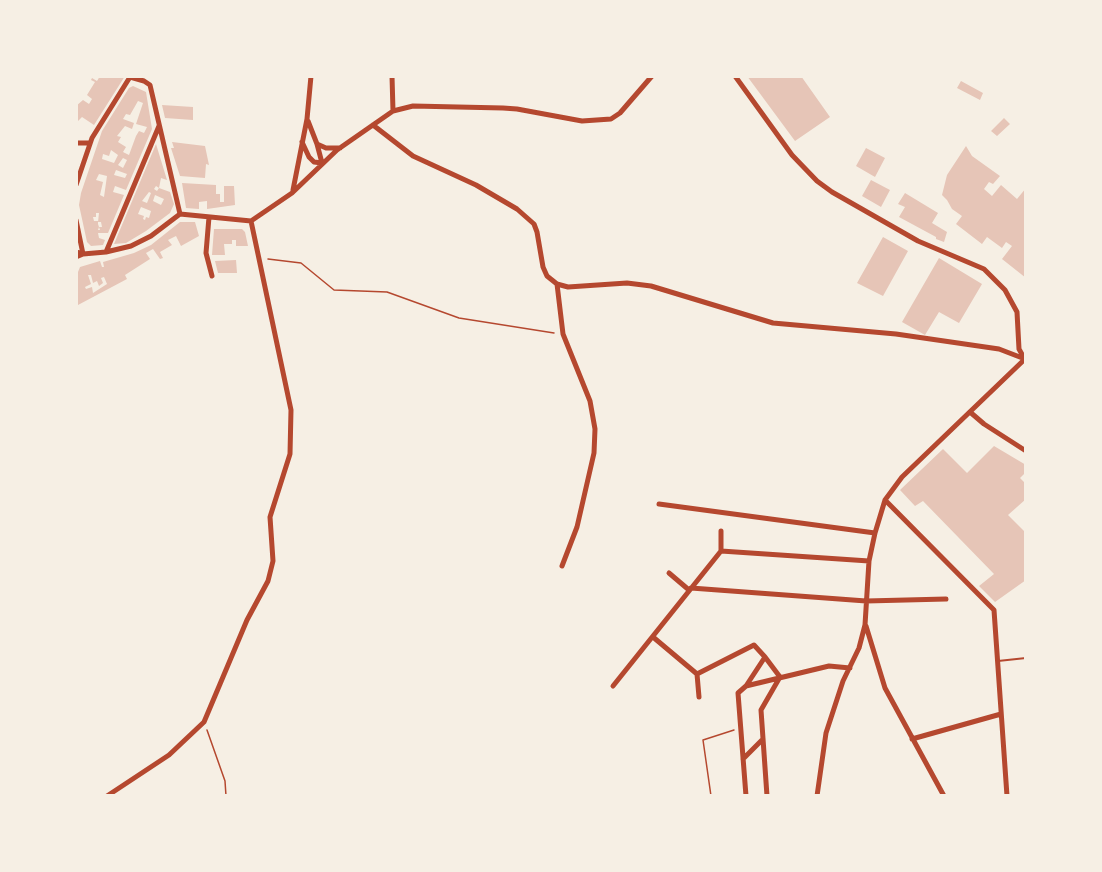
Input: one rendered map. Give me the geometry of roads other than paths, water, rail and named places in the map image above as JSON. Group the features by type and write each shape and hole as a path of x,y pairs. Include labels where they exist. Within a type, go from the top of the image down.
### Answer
{"street":[{"path":"292,193 307,119 311,76"},
{"path":"392,76 393,111"},
{"path":"76,257 122,249 141,242 180,214 251,221 292,193 340,148 393,111 413,106 503,108 582,121 611,119 620,113 652,76"},
{"path":"735,76 792,155 817,181 918,241 984,269 1005,290 1017,312 1019,349 1025,359"},
{"path":"76,184 90,143 130,77 144,81 150,86 180,214"},
{"path":"307,119 322,163"},
{"path":"106,252 159,124"},
{"path":"373,125 413,156 476,185 518,209 534,224 543,267 547,276 557,284 568,287 627,283 651,286 773,323 906,336 999,349 1025,359"},
{"path":"302,142 309,157 314,162 322,163"},
{"path":"76,143 90,143"},
{"path":"317,144 340,148"},
{"path":"209,217 206,253 212,276"},
{"path":"76,220 83,254"},
{"path":"107,795 169,755 204,722 247,620 268,581 273,561 270,517 290,454 291,410 251,221"},
{"path":"76,252 83,254"},
{"path":"557,284 563,334 590,401 595,429 594,453 578,527 562,566"},
{"path":"817,795 826,733 859,648 865,625 869,561 885,500 902,477 1025,359"},
{"path":"970,412 1015,446 1026,451"},
{"path":"885,500 994,610 1007,795"},
{"path":"659,504 875,533"},
{"path":"614,686 721,550 721,531"},
{"path":"721,550 869,561"},
{"path":"669,573 690,589 866,601 946,599"},
{"path":"865,625 885,688 944,795"},
{"path":"652,636 697,674 699,697"},
{"path":"697,674 754,645 780,677"},
{"path":"746,795 738,693 746,686 765,657"},
{"path":"746,686 829,666 850,668"},
{"path":"767,795 761,710 780,677"},
{"path":"912,739 1001,714"},
{"path":"743,759 763,739"}],"lane":[{"path":"998,661 1026,658"}]}
